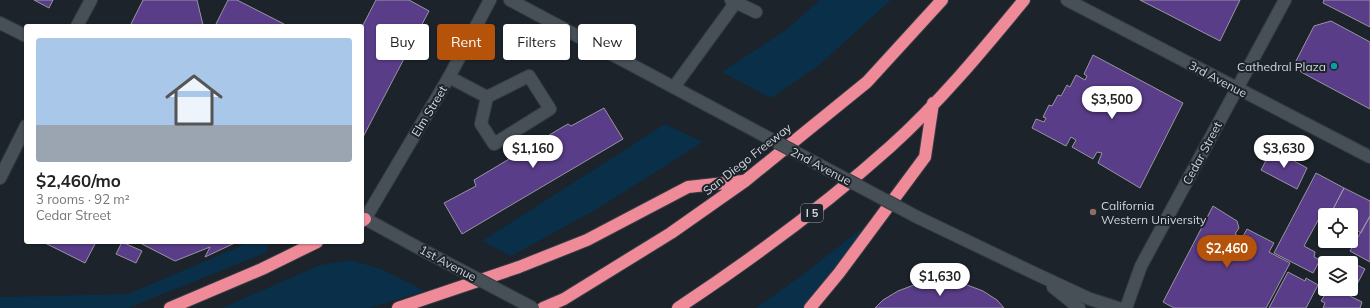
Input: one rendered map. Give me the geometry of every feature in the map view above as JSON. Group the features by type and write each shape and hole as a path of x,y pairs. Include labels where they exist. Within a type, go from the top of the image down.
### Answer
{"highway":[{"name":"San Diego Freeway","path":"543,308 564,299 671,234 745,181 867,82 942,0"},
{"name":"I 5","path":"678,308 739,268 812,213 890,147 964,72 1024,0"},
{"path":"810,308 839,273 925,157 933,103"},
{"path":"398,308 520,267 587,240 688,187 745,181"},
{"path":"170,308 262,269 314,244"}],"street":[{"path":"78,24 91,0"},
{"name":"Elm Street","path":"364,217 449,77 490,0"},
{"name":"2nd Avenue","path":"510,0 917,217 1090,299 1118,308"},
{"name":"3rd Avenue","path":"1068,0 1236,89 1370,157"},
{"name":"Cedar Street","path":"1126,308 1141,266 1285,0"},
{"path":"674,87 734,1 756,12"},
{"path":"0,23 24,35"},
{"path":"529,76 550,109 494,144 481,124 487,97 529,76"},
{"path":"449,77 487,97"},
{"path":"0,178 24,130"},
{"name":"1st Avenue","path":"364,220 534,308"},
{"path":"1036,274 1068,308"},
{"path":"1036,274 1079,308"}],"shaded area":[{"path":"820,0 891,0 818,66 771,98 722,72 786,30"},
{"path":"665,124 703,142 597,209 511,256 482,241"},
{"path":"862,228 868,233 804,308 756,308 805,273"},
{"path":"245,244 268,244 267,252 128,308 0,308 0,297 128,294"},
{"path":"351,260 381,269 425,291 369,308 222,308 320,265"}],"building":[{"path":"34,0 53,0 49,8"},
{"path":"143,0 197,0 203,24 131,24"},
{"path":"228,0 237,0 284,24 216,24"},
{"path":"376,0 409,0 429,11 422,24 376,24 376,60 403,60 364,135 364,24"},
{"path":"1140,0 1240,0 1220,41"},
{"path":"1324,0 1370,0 1370,27 1323,3"},
{"name":"Cathedral Plaza","path":"1331,21 1370,42 1370,109 1301,72 1296,61 1314,26"},
{"path":"1093,55 1183,103 1140,188 1098,163 1102,153 1097,152 1093,159 1072,147 1076,140 1071,137 1066,146 1032,128 1036,119 1044,122 1046,118 1043,117 1049,105 1052,106 1058,95 1061,96 1067,85 1070,87 1076,75 1085,80 1087,76 1084,74"},
{"path":"604,108 623,139 462,234 444,203 476,186 474,180 561,128 568,124 571,126"},
{"path":"1272,149 1307,168 1297,189 1261,170"},
{"path":"1316,173 1344,188 1334,208 1318,208 1318,220 1304,246 1315,252 1314,257 1318,259 1318,264 1313,273 1274,253"},
{"path":"1344,188 1370,201 1370,216 1361,233 1358,231 1358,208 1334,208"},
{"path":"1213,206 1237,221 1239,228 1235,234 1242,238 1247,229 1274,243 1269,252 1290,263 1266,308 1174,308 1163,302"},
{"path":"1370,216 1370,262 1350,251 1352,248 1358,248 1358,237"},
{"path":"47,244 95,244 85,263"},
{"path":"121,244 126,244 142,251 136,263 116,254"},
{"path":"142,244 233,244 205,257 210,247 175,261"},
{"path":"1358,266 1365,269 1358,282"},
{"path":"1288,272 1305,281 1306,278 1318,285 1306,308 1269,308"},
{"path":"943,280 962,283 983,291 997,300 1004,308 875,308 883,300 898,291 919,283"},
{"path":"1324,296 1350,296 1362,302 1360,308 1323,308 1325,303 1321,301"}],"place":[{"name":"Cathedral Plaza","path":"1334,66"},
{"name":"California Western University","path":"1093,212"}]}
